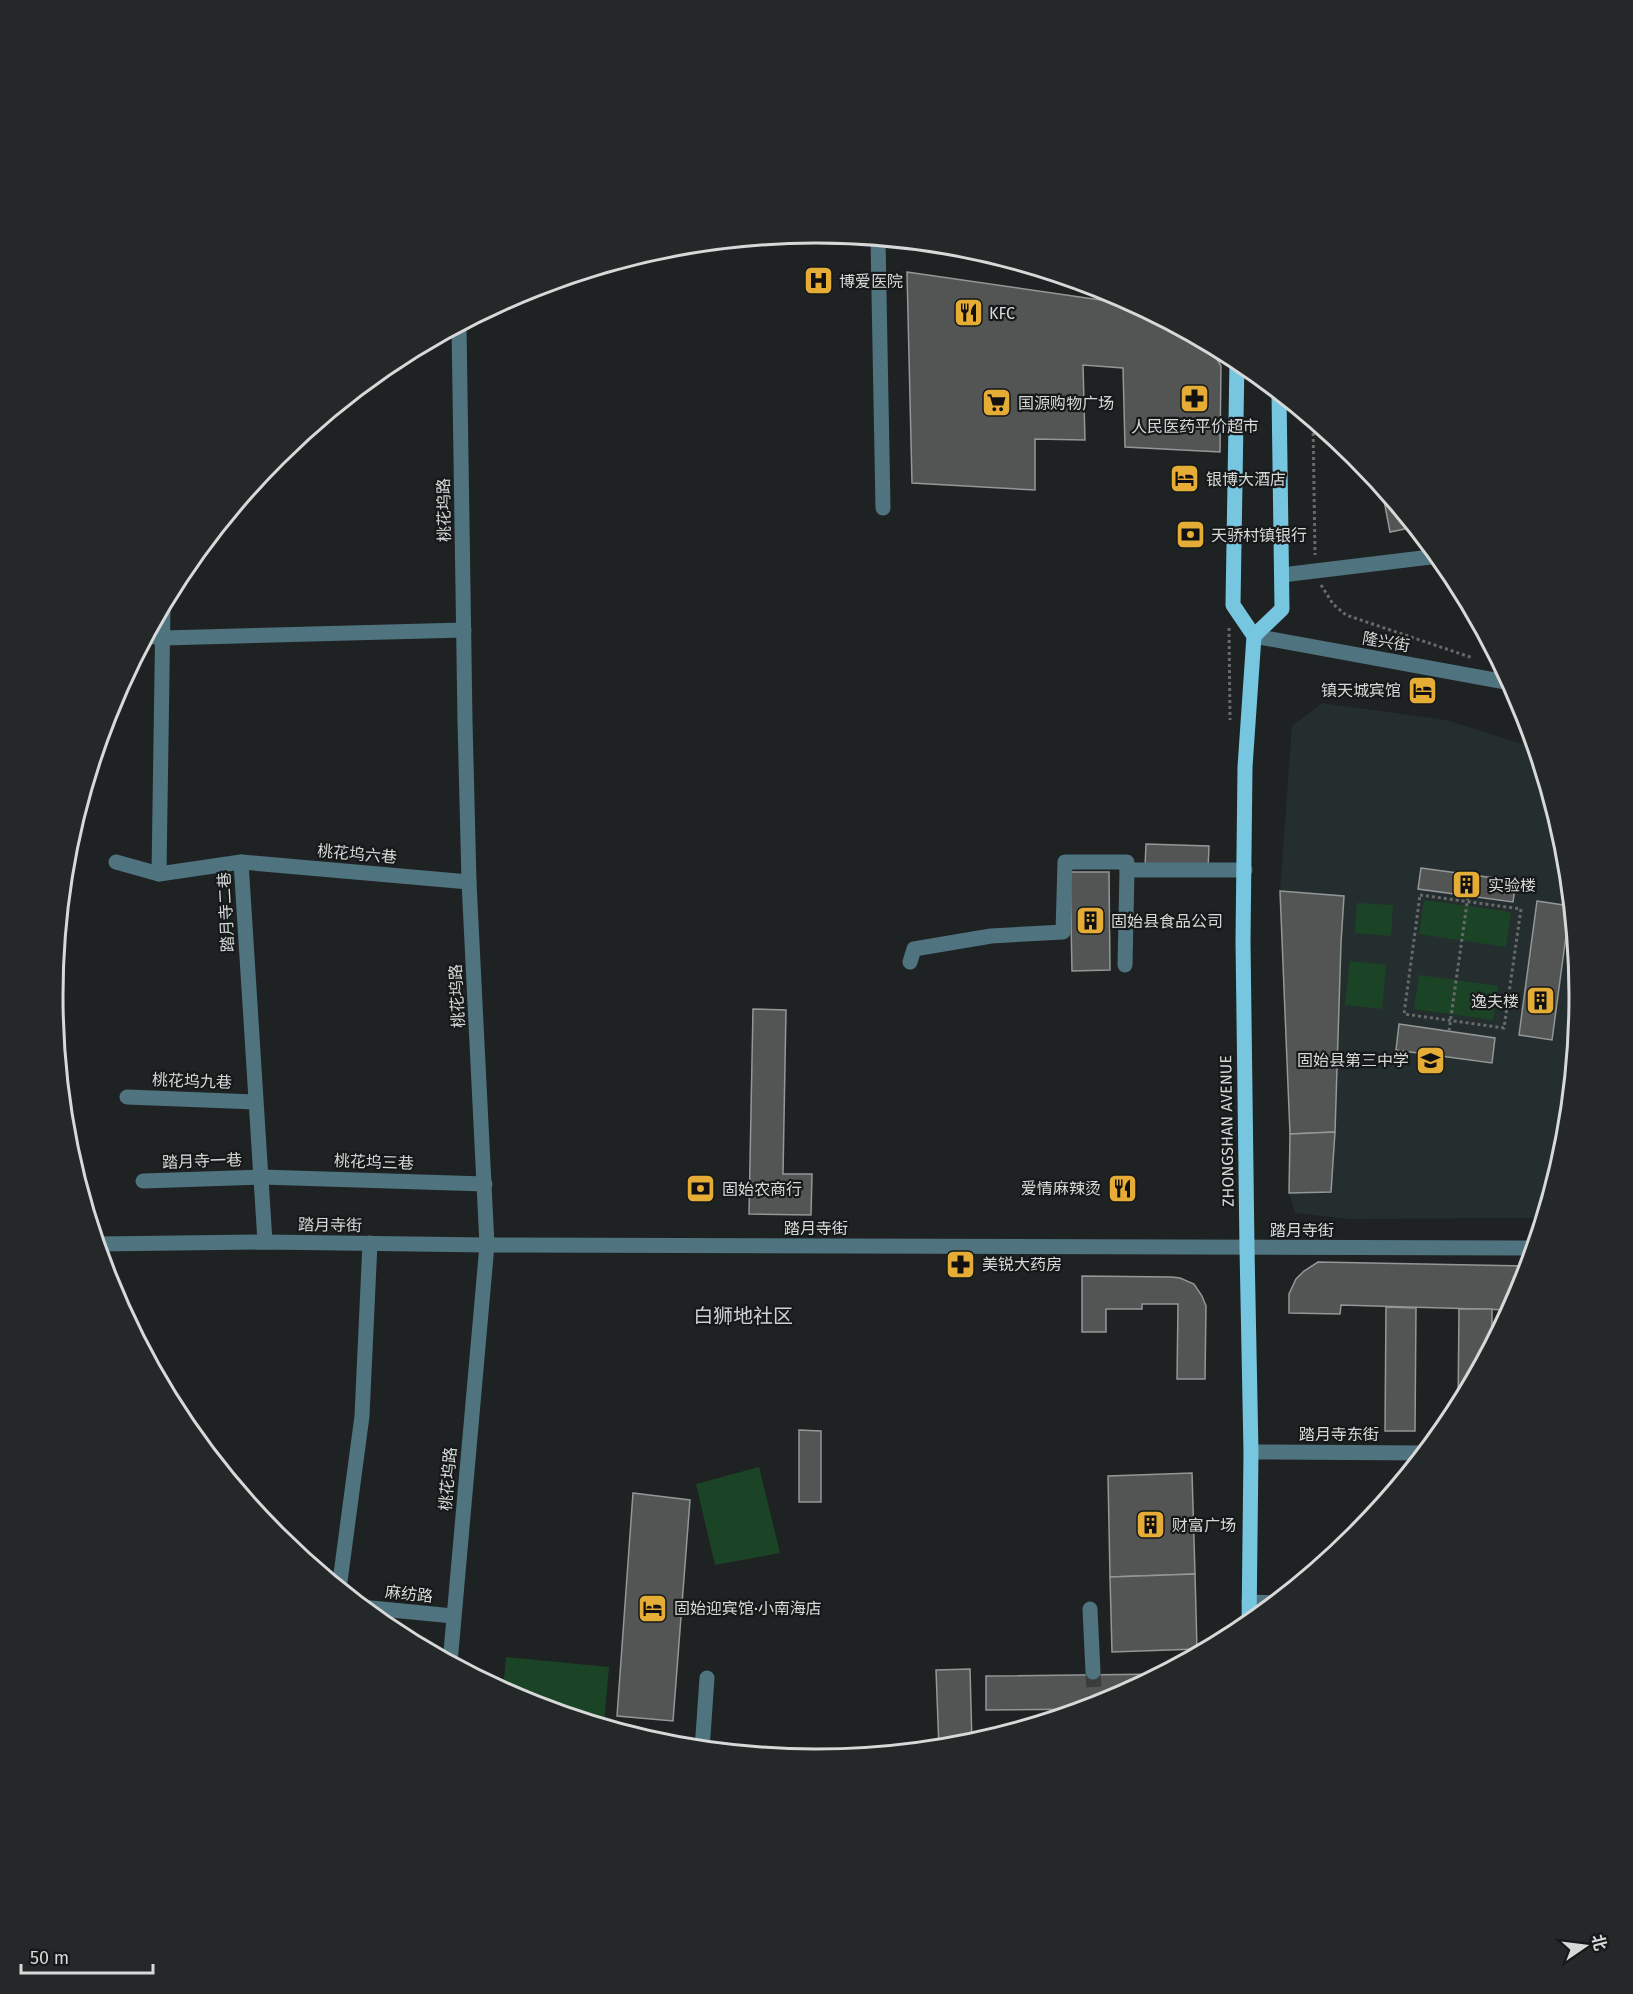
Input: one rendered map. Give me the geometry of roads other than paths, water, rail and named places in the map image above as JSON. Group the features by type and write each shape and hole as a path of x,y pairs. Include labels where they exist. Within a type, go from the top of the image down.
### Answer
{"main road":[{"path":"1238,372 1233,605 1254,636 1282,609 1280,403"},
{"name":"ZHONGSHAN AVENUE","path":"1249,1613 1251,1452 1246,1248 1243,941 1245,766 1254,636"}],"street":[{"path":"878,246 883,508"},
{"name":"桃花坞路","path":"450,1656 487,1245 469,882 459,334"},
{"path":"1282,575 1428,557"},
{"path":"116,862 159,874 163,621"},
{"path":"155,637 465,630"},
{"name":"隆兴街","path":"1254,636 1500,681"},
{"name":"桃花坞六巷","path":"241,862 469,882"},
{"name":"踏月寺二巷","path":"159,874 241,862 265,1242"},
{"path":"910,962 914,950 991,936 1063,932 1065,862 1127,862 1125,965"},
{"path":"1127,870 1245,870"},
{"name":"桃花坞九巷","path":"127,1097 255,1102"},
{"name":"桃花坞三巷","path":"261,1177 485,1184"},
{"name":"踏月寺一巷","path":"143,1181 261,1177"},
{"name":"踏月寺街","path":"105,1244 265,1242 487,1245 1527,1248"},
{"path":"340,1580 362,1416 370,1243"},
{"name":"踏月寺东街","path":"1251,1452 1416,1453"},
{"path":"1249,1602 1265,1603"},
{"name":"麻纺路","path":"377,1609 453,1617"},
{"path":"1090,1609 1094,1672"},
{"path":"703,1741 707,1678"}],"tunnel":[{"path":"1093,1672 1094,1697"}],"place":[{"name":"博爱医院","path":"818,281"},
{"name":"KFC","path":"968,313"},
{"name":"人民医药平价超市","path":"1195,398"},
{"name":"国源购物广场","path":"997,403"},
{"name":"银博大酒店","path":"1185,479"},
{"name":"天骄村镇银行","path":"1190,535"},
{"name":"镇天城宾馆","path":"1422,690"},
{"name":"实验楼","path":"1467,885"},
{"name":"固始县食品公司","path":"1090,921"},
{"name":"逸夫楼","path":"1540,1001"},
{"name":"固始县第三中学","path":"1430,1060"},
{"name":"爱情麻辣烫","path":"1122,1188"},
{"name":"固始农商行","path":"701,1189"},
{"name":"美锐大药房","path":"961,1264"},
{"name":"财富广场","path":"1151,1525"},
{"name":"固始迎宾馆·小南海店","path":"653,1608"}],"district":[{"name":"白狮地社区","path":"743,1316"}]}
